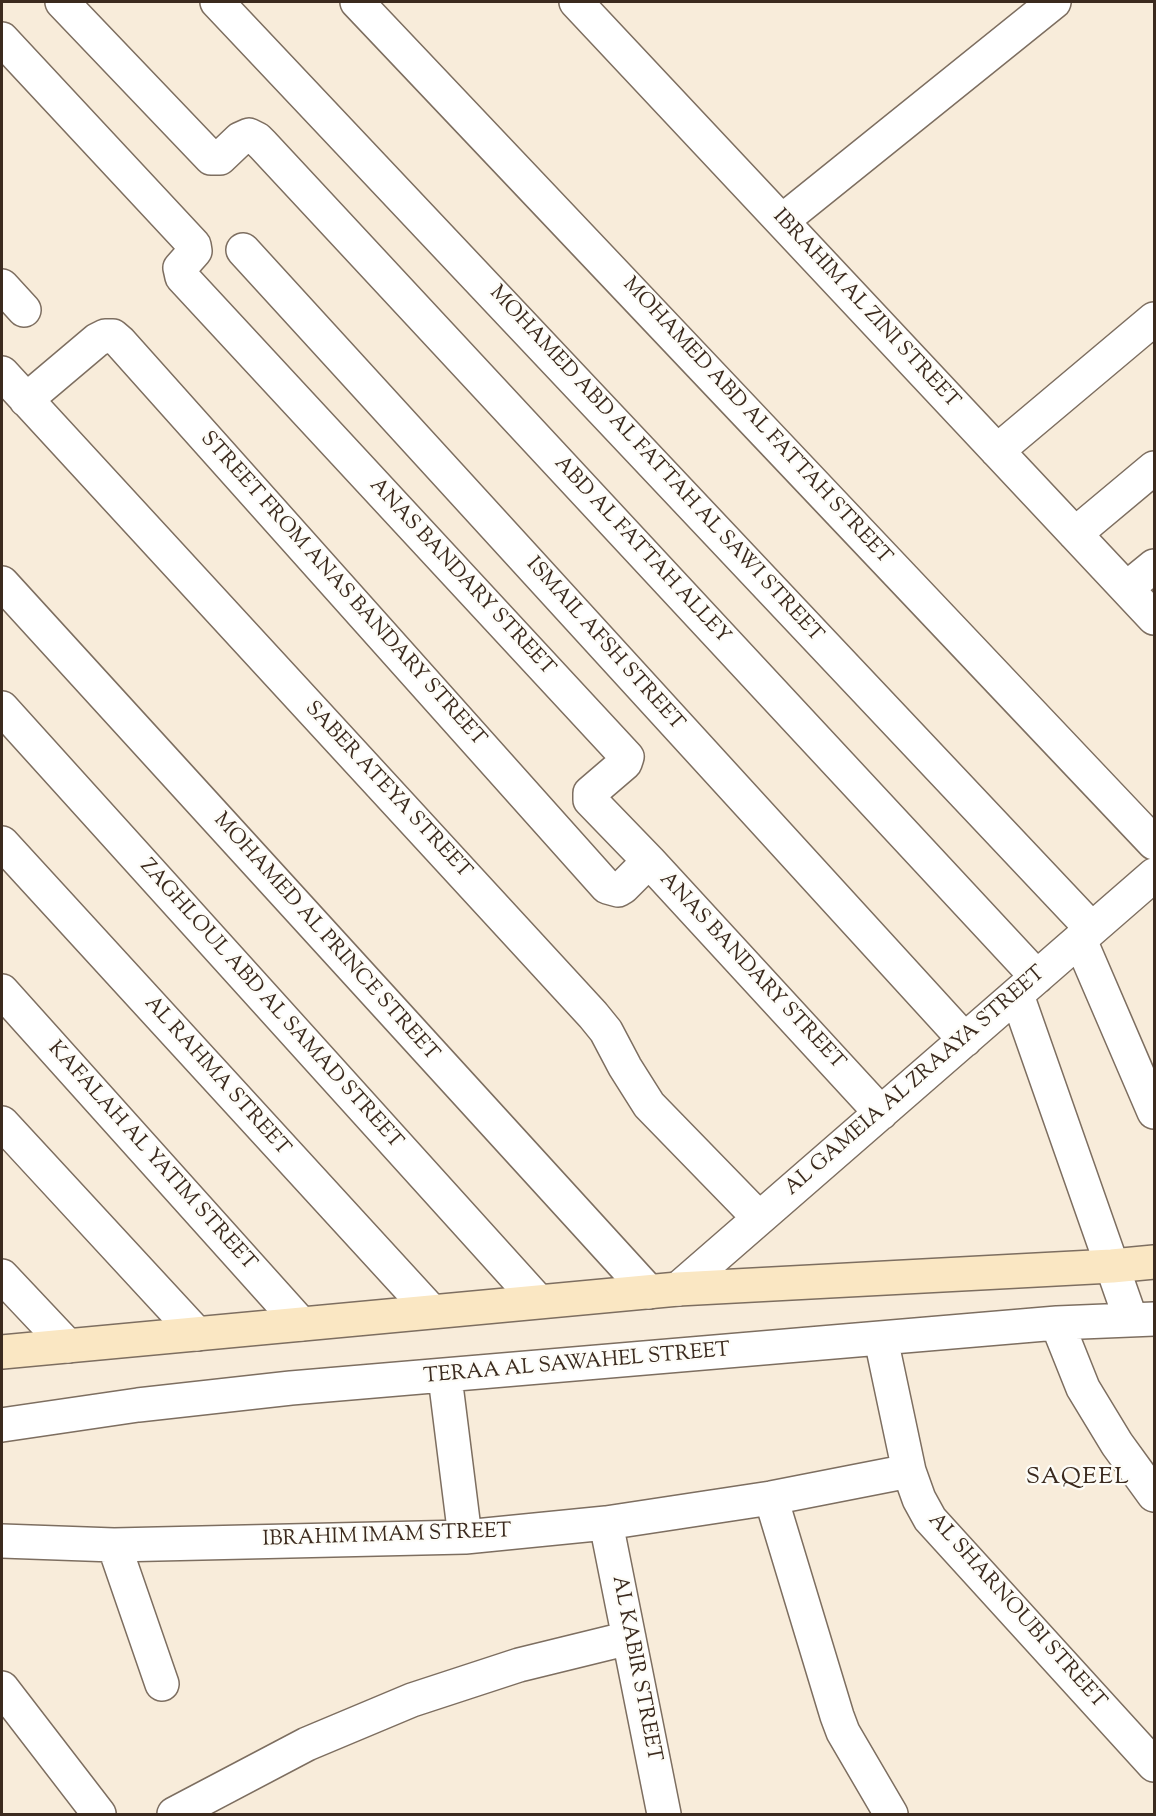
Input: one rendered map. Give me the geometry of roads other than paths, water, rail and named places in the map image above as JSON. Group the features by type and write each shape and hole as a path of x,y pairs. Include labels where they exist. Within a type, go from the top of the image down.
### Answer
{"main road":[{"path":"2,1352 663,1291 1155,1262"}],"street":[{"name":"ABD AL FATTAH ALLEY","path":"62,2 211,158 220,158 240,139 249,135 263,145 1027,986"},
{"name":"MOHAMED ABD AL FATTAH AL SAWI STREET","path":"217,2 1086,935 1155,1112"},
{"name":"MOHAMED ABD AL FATTAH STREET","path":"357,2 1155,843"},
{"name":"IBRAHIM AL ZINI STREET","path":"576,2 1155,618"},
{"path":"782,221 1054,2"},
{"name":"ANAS BANDARY STREET","path":"2,39 194,245 195,251 180,268 183,277 627,757 625,763 590,793 589,798 881,1113"},
{"name":"ISMAIL AFSH STREET","path":"243,250 965,1040"},
{"path":"2,286 24,310"},
{"path":"997,451 1155,320"},
{"name":"STREET FROM ANAS BANDARY STREET","path":"26,400 97,340 105,336 113,336 607,886 618,890 649,861"},
{"name":"SABER ATEYA STREET","path":"2,373 593,1015 606,1030 649,1105 759,1218"},
{"path":"1075,534 1155,468"},
{"path":"1127,588 1155,566"},
{"name":"MOHAMED AL PRINCE STREET","path":"2,583 663,1291"},
{"name":"ZAGHLOUL ABD AL SAMAD STREET","path":"2,708 538,1301"},
{"name":"AL RAHMA STREET","path":"2,843 431,1311"},
{"name":"AL GAMEIA AL ZRAAYA STREET","path":"663,1291 759,1218 1155,875"},
{"path":"1027,986 1112,1266 1143,1319"},
{"name":"KAFALAH AL YATIM STREET","path":"2,991 301,1324"},
{"path":"2,1123 197,1334"},
{"path":"2,1276 68,1346"},
{"name":"TERAA AL SAWAHEL STREET","path":"2,1425 150,1404 291,1388 445,1377 1058,1323 1143,1319"},
{"path":"1058,1323 1083,1389 1117,1444 1155,1495"},
{"name":"AL SHARNOUBI STREET","path":"881,1340 909,1471 924,1509 938,1528 1155,1765"},
{"path":"445,1377 465,1537"},
{"name":"IBRAHIM IMAM STREET","path":"2,1541 114,1545 465,1537 606,1523 771,1498 909,1471"},
{"path":"771,1498 837,1716 848,1740 891,1815"},
{"name":"AL KABIR STREET","path":"606,1523 664,1815"},
{"path":"114,1545 162,1684"},
{"path":"174,1815 307,1744 412,1700 519,1665 629,1638"},
{"path":"2,1688 99,1815"}],"district":[{"name":"SAQEEL","path":"1078,1479"}]}
